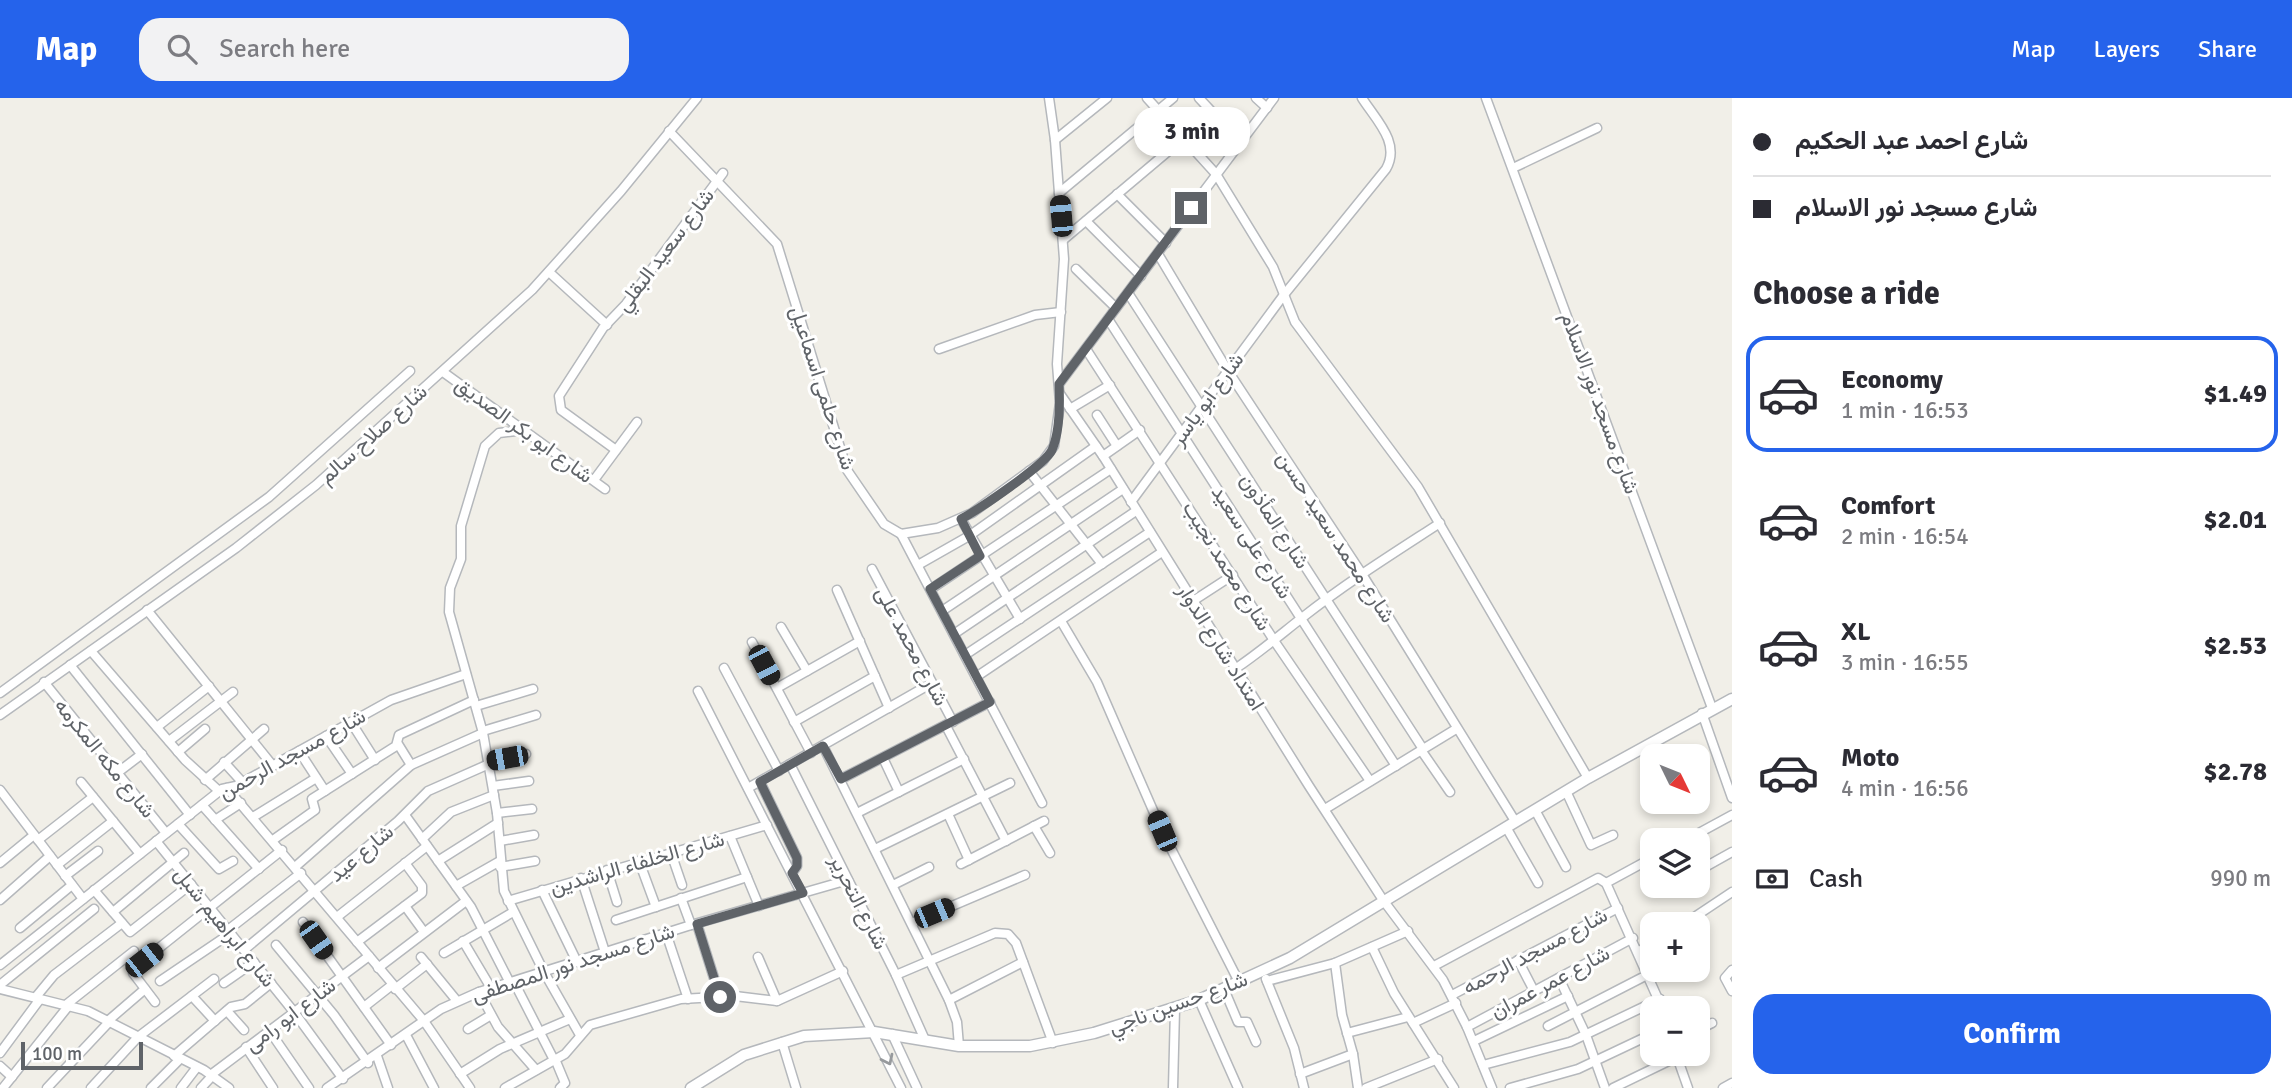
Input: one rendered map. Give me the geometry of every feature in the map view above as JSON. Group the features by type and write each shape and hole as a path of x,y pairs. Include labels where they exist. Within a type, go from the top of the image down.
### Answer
{"street":[{"name":"شارع صلاح سالم","path":"0,715 285,511 443,372 549,272 697,98"},
{"path":"901,534 929,530 961,519 983,507 1049,456 1054,446 1060,394 1063,240 1049,98"},
{"path":"1055,140 1107,98"},
{"path":"1147,98 1216,174 1273,267 1289,313 1418,487 1588,778"},
{"path":"1059,192 1173,98"},
{"path":"1199,98 1240,142"},
{"path":"1256,98 1266,108"},
{"path":"1059,384 1274,98"},
{"name":"شارع ابو ياسر","path":"1131,502 1283,296 1391,160 1390,141 1362,98"},
{"name":"شارع مسجد نور الاسلام","path":"1486,98 1707,711 1732,798"},
{"path":"1513,167 1597,128"},
{"name":"شارع حلمى اسماعيل","path":"669,131 720,177 777,244 848,470 884,524 901,534 1042,803"},
{"path":"1063,240 1184,138"},
{"name":"شارع سعيد البقلي","path":"616,450 561,410 558,401 607,325 626,304 720,177"},
{"path":"1117,194 1166,243"},
{"path":"1086,221 1141,276"},
{"name":"شارع محمد سعيد حسن","path":"1158,254 1228,371 1362,574 1456,729 1510,824 1538,883"},
{"path":"1076,269 1116,308"},
{"name":"شارع سعيد البقلي","path":"549,272 607,325"},
{"name":"شارع المأذون","path":"1128,292 1450,792"},
{"path":"939,349 1035,314 1061,312"},
{"name":"شارع على سعيد","path":"1108,319 1396,766"},
{"name":"شارع محمد نجيب","path":"1086,349 1275,642 1370,781"},
{"path":"0,693 269,497 410,371"},
{"name":"شارع ابو بكر الصديق","path":"443,372 605,489"},
{"path":"1070,409 1110,385"},
{"name":"امتداد شارع الدوار","path":"1060,394 1103,456 1383,900 1434,966 1454,999 1474,1041 1492,1088"},
{"path":"1097,415 1117,446"},
{"path":"594,480 637,422"},
{"path":"525,430 499,433 488,440 461,526 461,559 450,588 449,612 483,732 497,813 500,864 508,901 580,1035"},
{"path":"1103,456 1140,430"},
{"path":"918,565 970,537 1096,446"},
{"path":"930,589 1111,469"},
{"path":"1029,471 1074,524 1102,564"},
{"path":"942,611 1123,489"},
{"path":"954,634 1136,511"},
{"path":"961,519 980,556 996,576 1020,619"},
{"path":"1235,669 1275,642 1301,618 1362,574 1440,523"},
{"path":"965,655 1150,532"},
{"path":"976,677 1162,552"},
{"name":"شارع محمد على","path":"872,569 933,683 964,759 1006,841"},
{"path":"1193,601 1233,576"},
{"path":"837,590 890,708"},
{"path":"148,610 273,766"},
{"path":"1061,621 1097,682 1167,842 1239,982"},
{"path":"781,627 807,671"},
{"path":"752,642 811,753"},
{"path":"777,688 860,642"},
{"path":"91,651 178,752 205,780 223,789 241,803 282,850 393,987 424,1021 470,1088"},
{"path":"71,664 190,815"},
{"path":"724,668 779,771"},
{"name":"شارع مسجد الرحمن","path":"0,965 223,789 243,783 391,700 466,674"},
{"path":"794,722 875,676"},
{"name":"شارع مكه المكرمه","path":"44,682 166,833"},
{"path":"748,789 933,683"},
{"path":"157,727 209,686"},
{"path":"411,765 398,744 399,735 475,703 533,690"},
{"path":"698,691 901,1088"},
{"path":"169,741 233,692"},
{"name":"شارع حسين ناجي","path":"691,1088 735,1059 782,1042 827,1033 874,1032 959,1046 1006,1048 1053,1043 1175,1009 1239,982 1265,976 1383,900 1510,824 1732,699"},
{"path":"841,779 990,702"},
{"path":"160,981 229,932 411,765 483,732 536,715"},
{"path":"351,722 375,760"},
{"path":"178,752 205,729"},
{"path":"205,780 264,729"},
{"path":"1325,809 1456,729"},
{"path":"326,736 352,774"},
{"path":"273,840 314,810 311,800 398,744"},
{"path":"823,746 949,1000 957,1022 959,1046"},
{"path":"299,751 325,791"},
{"path":"117,773 142,754"},
{"name":"شارع عيد","path":"244,950 405,815 428,791 489,763 526,754"},
{"path":"883,758 899,792"},
{"path":"857,813 964,759"},
{"path":"224,762 243,783"},
{"name":"شارع التحرير","path":"790,765 896,975 925,1040"},
{"path":"253,817 316,778"},
{"path":"81,782 140,854"},
{"path":"338,917 405,863 451,811 493,790 529,782"},
{"path":"760,782 797,858 797,866 792,873"},
{"path":"875,849 1010,783"},
{"path":"0,790 83,899"},
{"path":"1566,791 1591,845 1613,835"},
{"path":"0,863 93,797"},
{"path":"215,820 241,803"},
{"path":"202,805 259,869"},
{"path":"497,813 531,809"},
{"path":"1535,810 1566,866"},
{"path":"948,814 965,862 1044,821"},
{"path":"405,815 466,901 480,930 512,982 555,1060 565,1083 560,1088"},
{"path":"1708,828 1732,815"},
{"path":"57,865 113,821"},
{"path":"438,861 498,823"},
{"path":"178,824 219,869 233,861"},
{"name":"شارع الخلفاء الراشدين","path":"508,901 767,825"},
{"path":"1034,826 1050,853"},
{"path":"500,841 534,835"},
{"path":"730,836 759,906"},
{"name":"شارع ابراهيم شبل","path":"156,841 294,1012 343,1079"},
{"path":"144,960 282,850"},
{"path":"65,876 98,851"},
{"path":"1710,864 1732,852"},
{"path":"113,912 184,853"},
{"path":"671,853 682,884"},
{"path":"0,900 50,856"},
{"path":"456,886 500,864 535,861"},
{"path":"639,861 656,906"},
{"path":"357,942 423,889 405,863"},
{"path":"1606,883 1640,865"},
{"path":"893,885 929,867"},
{"path":"607,870 617,902"},
{"path":"912,923 1025,875"},
{"path":"616,920 747,877"},
{"path":"581,878 605,952"},
{"path":"1434,966 1595,879 1602,878 1639,951"},
{"name":"شارع مسجد نور المصطفى","path":"327,1088 457,1001 666,933 848,880"},
{"path":"94,890 131,932 191,884"},
{"path":"20,928 72,885"},
{"path":"542,890 577,961"},
{"path":"1702,912 1732,892"},
{"path":"681,898 694,925 720,997"},
{"path":"378,968 466,901"},
{"path":"405,906 424,932"},
{"name":"شارع مسجد الرحمه","path":"1347,1033 1411,1020 1618,908"},
{"path":"0,1002 2,988 94,909"},
{"path":"444,953 513,912"},
{"path":"303,922 391,1045"},
{"path":"0,1053 54,975 122,923"},
{"path":"1304,1088 1294,1048 1265,976 1335,963 1408,931"},
{"path":"896,975 1002,932 1013,937 1053,1043"},
{"path":"666,933 688,999"},
{"name":"شارع عمر عمران","path":"1467,1027 1633,938"},
{"path":"463,941 491,988"},
{"path":"275,945 368,1063"},
{"path":"1372,947 1411,1020 1454,1088"},
{"path":"3,1088 69,1004 134,951"},
{"name":"شارع ابو رامى","path":"201,1088 246,1047 369,956"},
{"path":"758,957 777,1001"},
{"path":"364,1007 393,987 424,960 457,1001"},
{"path":"1518,960 1534,991"},
{"path":"224,983 254,962"},
{"path":"949,1000 1023,962"},
{"path":"1335,963 1358,1088"},
{"path":"1730,987 1726,978 1732,970"},
{"path":"505,1088 570,1050 590,1025 688,999 720,997 777,1001 843,971"},
{"path":"134,973 155,1002"},
{"path":"1559,978 1586,1035 1605,1088"},
{"path":"91,1088 138,1037 214,979"},
{"path":"1548,1026 1640,979"},
{"path":"151,1088 177,1057 215,1021 227,1011 245,1004 271,983"},
{"path":"2,988 69,1004 109,1021 213,1075 229,1088"},
{"path":"47,1088 109,1021 145,989"},
{"path":"1224,989 1238,1022 1247,1022 1256,1042"},
{"path":"480,992 491,1015 512,1044 536,1070"},
{"path":"192,996 215,1021"},
{"path":"1474,1041 1568,996"},
{"path":"1199,1000 1238,1088"},
{"path":"1172,1088 1175,1009"},
{"path":"227,1011 244,1030"},
{"path":"1483,1065 1586,1035 1640,1012"},
{"path":"468,1029 491,1015"},
{"path":"460,1074 512,1044 570,1018"},
{"path":"270,1030 309,1088"},
{"path":"892,1034 917,1088"},
{"path":"405,1035 434,1088"},
{"path":"1510,1088 1551,1078 1596,1062 1640,1040"},
{"path":"782,1042 796,1088"},
{"path":"246,1047 273,1088"},
{"path":"1300,1074 1353,1054"},
{"path":"377,1056 388,1088"},
{"path":"1366,1088 1386,1084 1438,1059"},
{"path":"0,1066 12,1077"},
{"path":"1613,1088 1655,1066"},
{"path":"1680,1066 1688,1088"},
{"path":"181,1088 197,1067"},
{"path":"1723,1088 1732,1084"}],"route":[{"path":"720,997 697,924 803,893 792,873 797,866 797,858 760,782 823,746 841,779 990,702 930,589 980,556 961,519 983,507 1049,456 1055,442 1060,403 1059,384 1191,208"}]}
